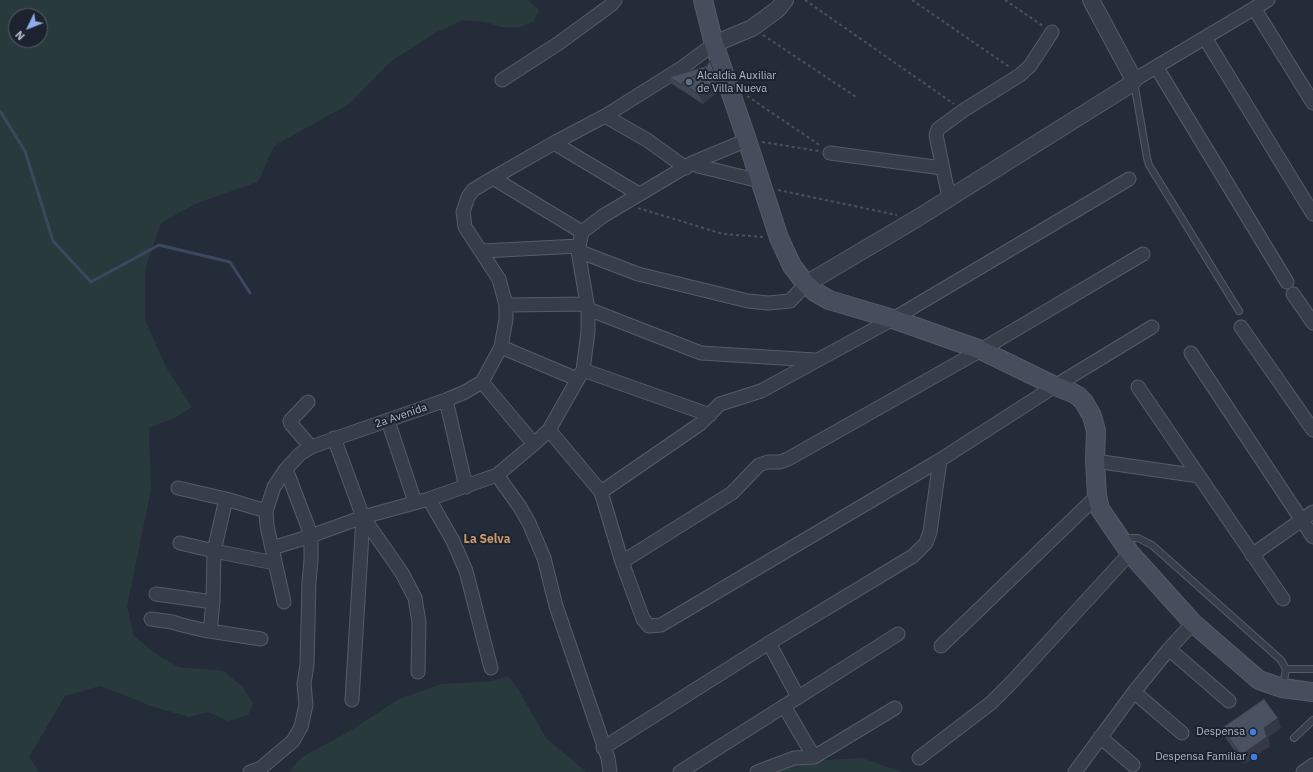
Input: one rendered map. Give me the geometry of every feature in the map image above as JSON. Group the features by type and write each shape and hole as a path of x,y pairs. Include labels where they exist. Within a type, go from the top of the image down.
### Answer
{"main road":[{"path":"703,0 714,44 779,238 792,266 806,284 815,292 829,300 893,319 981,350 1078,396 1084,402 1092,416 1096,431 1095,461 1097,496 1100,509 1130,553 1193,623 1259,680 1282,688 1313,692"}],"street":[{"path":"502,80 559,43 611,5 615,0"},
{"path":"534,444 482,382 501,347 506,319 506,305 499,280 482,251 465,227 463,212 464,204 473,190 605,116 683,67 714,44 752,28 778,8 785,0"},
{"path":"1091,0 1134,80"},
{"path":"482,251 578,248 638,274 748,301 768,304 790,301 806,284 916,219 1128,86 1134,80 1157,68 1268,0"},
{"path":"1254,8 1313,103"},
{"path":"950,198 942,168 936,135 939,128 1030,66 1052,32"},
{"path":"1205,38 1313,214"},
{"path":"1157,68 1287,282"},
{"path":"605,116 689,165 698,166 762,184"},
{"path":"272,548 363,517 466,487 497,475 534,444 549,430 580,375 588,332 588,306 578,248 582,232 603,216 689,165 747,140"},
{"path":"554,144 640,194"},
{"path":"830,152 942,168"},
{"path":"493,178 582,232"},
{"path":"601,492 700,424 720,404 761,391 815,360 893,319 1129,179"},
{"path":"622,562 732,493 759,465 768,462 780,462 788,459 981,350 1144,254"},
{"path":"1293,294 1313,323"},
{"path":"506,305 588,306 701,353 815,360"},
{"path":"549,430 601,492 622,562 643,619 649,626 661,625 940,460 1055,386 1152,327"},
{"path":"1241,327 1313,430"},
{"path":"501,347 580,375 710,415"},
{"path":"1191,353 1313,537"},
{"name":"2a Avenida","path":"284,602 267,526 266,511 274,487 286,469 300,454 311,447 446,400 466,392 482,382"},
{"path":"1138,387 1283,599"},
{"path":"446,400 466,487"},
{"path":"308,402 290,422 311,447"},
{"path":"388,421 415,502"},
{"path":"334,438 363,517 402,573 415,598 419,622 418,672"},
{"path":"603,748 898,563 913,556 926,543 930,532 940,460"},
{"path":"1095,461 1199,476"},
{"path":"250,772 261,768 293,741 301,727 306,705 304,684 308,665 311,535 286,469"},
{"path":"497,475 529,522 544,558 556,606 603,748 608,758 610,772"},
{"path":"178,488 226,499 266,511"},
{"path":"941,646 1097,496"},
{"path":"210,631 213,602 214,551 226,499"},
{"path":"429,499 453,541 466,571 492,668"},
{"path":"1252,555 1313,512"},
{"path":"352,700 363,517"},
{"path":"180,543 276,563"},
{"path":"919,758 996,698 1130,553"},
{"path":"156,594 213,602"},
{"path":"151,619 172,622 182,626 261,639"},
{"path":"1075,772 1134,692 1169,649 1193,623"},
{"path":"680,772 898,634"},
{"path":"769,643 798,697"},
{"path":"1169,649 1229,701"},
{"path":"1134,692 1182,733"},
{"path":"784,706 814,757"},
{"path":"757,772 794,758 814,757 895,708"},
{"path":"1100,737 1133,765"},
{"path":"1303,772 1313,765"}],"lane":[{"path":"1134,80 1149,165 1239,311"},
{"path":"1120,538 1138,538 1152,545 1281,660 1286,669 1282,688"},
{"path":"1286,669 1313,669"},
{"path":"1294,738 1313,720"}],"path":[{"path":"805,0 964,110"},
{"path":"912,0 1020,74"},
{"path":"1005,0 1052,32"},
{"path":"752,28 856,97"},
{"path":"730,90 744,94 830,152"},
{"path":"747,140 830,152"},
{"path":"762,184 916,219"},
{"path":"624,204 723,234 779,238"}],"shaded area":[{"path":"0,0 528,0 539,10 533,22 520,27 501,27 485,22 463,20 437,32 391,61 349,104 274,146 258,182 197,203 161,223 145,269 145,320 166,367 192,407 176,417 149,428 151,490 127,606 134,636 160,657 179,667 223,671 243,687 253,704 248,715 228,721 208,712 189,717 154,707 100,686 65,696 29,757 39,772 0,772"},
{"path":"508,676 518,689 546,738 586,772 289,772 302,757 350,731 397,700 441,684 493,681"},
{"path":"862,758 902,772 769,772 806,761"}],"building":[{"path":"710,61 717,81 699,95 682,83 702,72"},
{"path":"707,66 702,72 682,83 683,86 669,77"},
{"name":"Despensa","path":"1264,699 1278,718 1264,728 1267,737 1241,755 1222,728"}],"waterway":[{"path":"0,111 25,151 53,241 91,282 159,245 230,262 250,293"}],"place":[{"name":"Alcaldia Auxiliar de Villa Nueva","path":"689,82"},
{"name":"Despensa","path":"1253,732"},
{"name":"Despensa Familiar","path":"1254,757"}],"district":[{"name":"La Selva","path":"487,540"}]}
